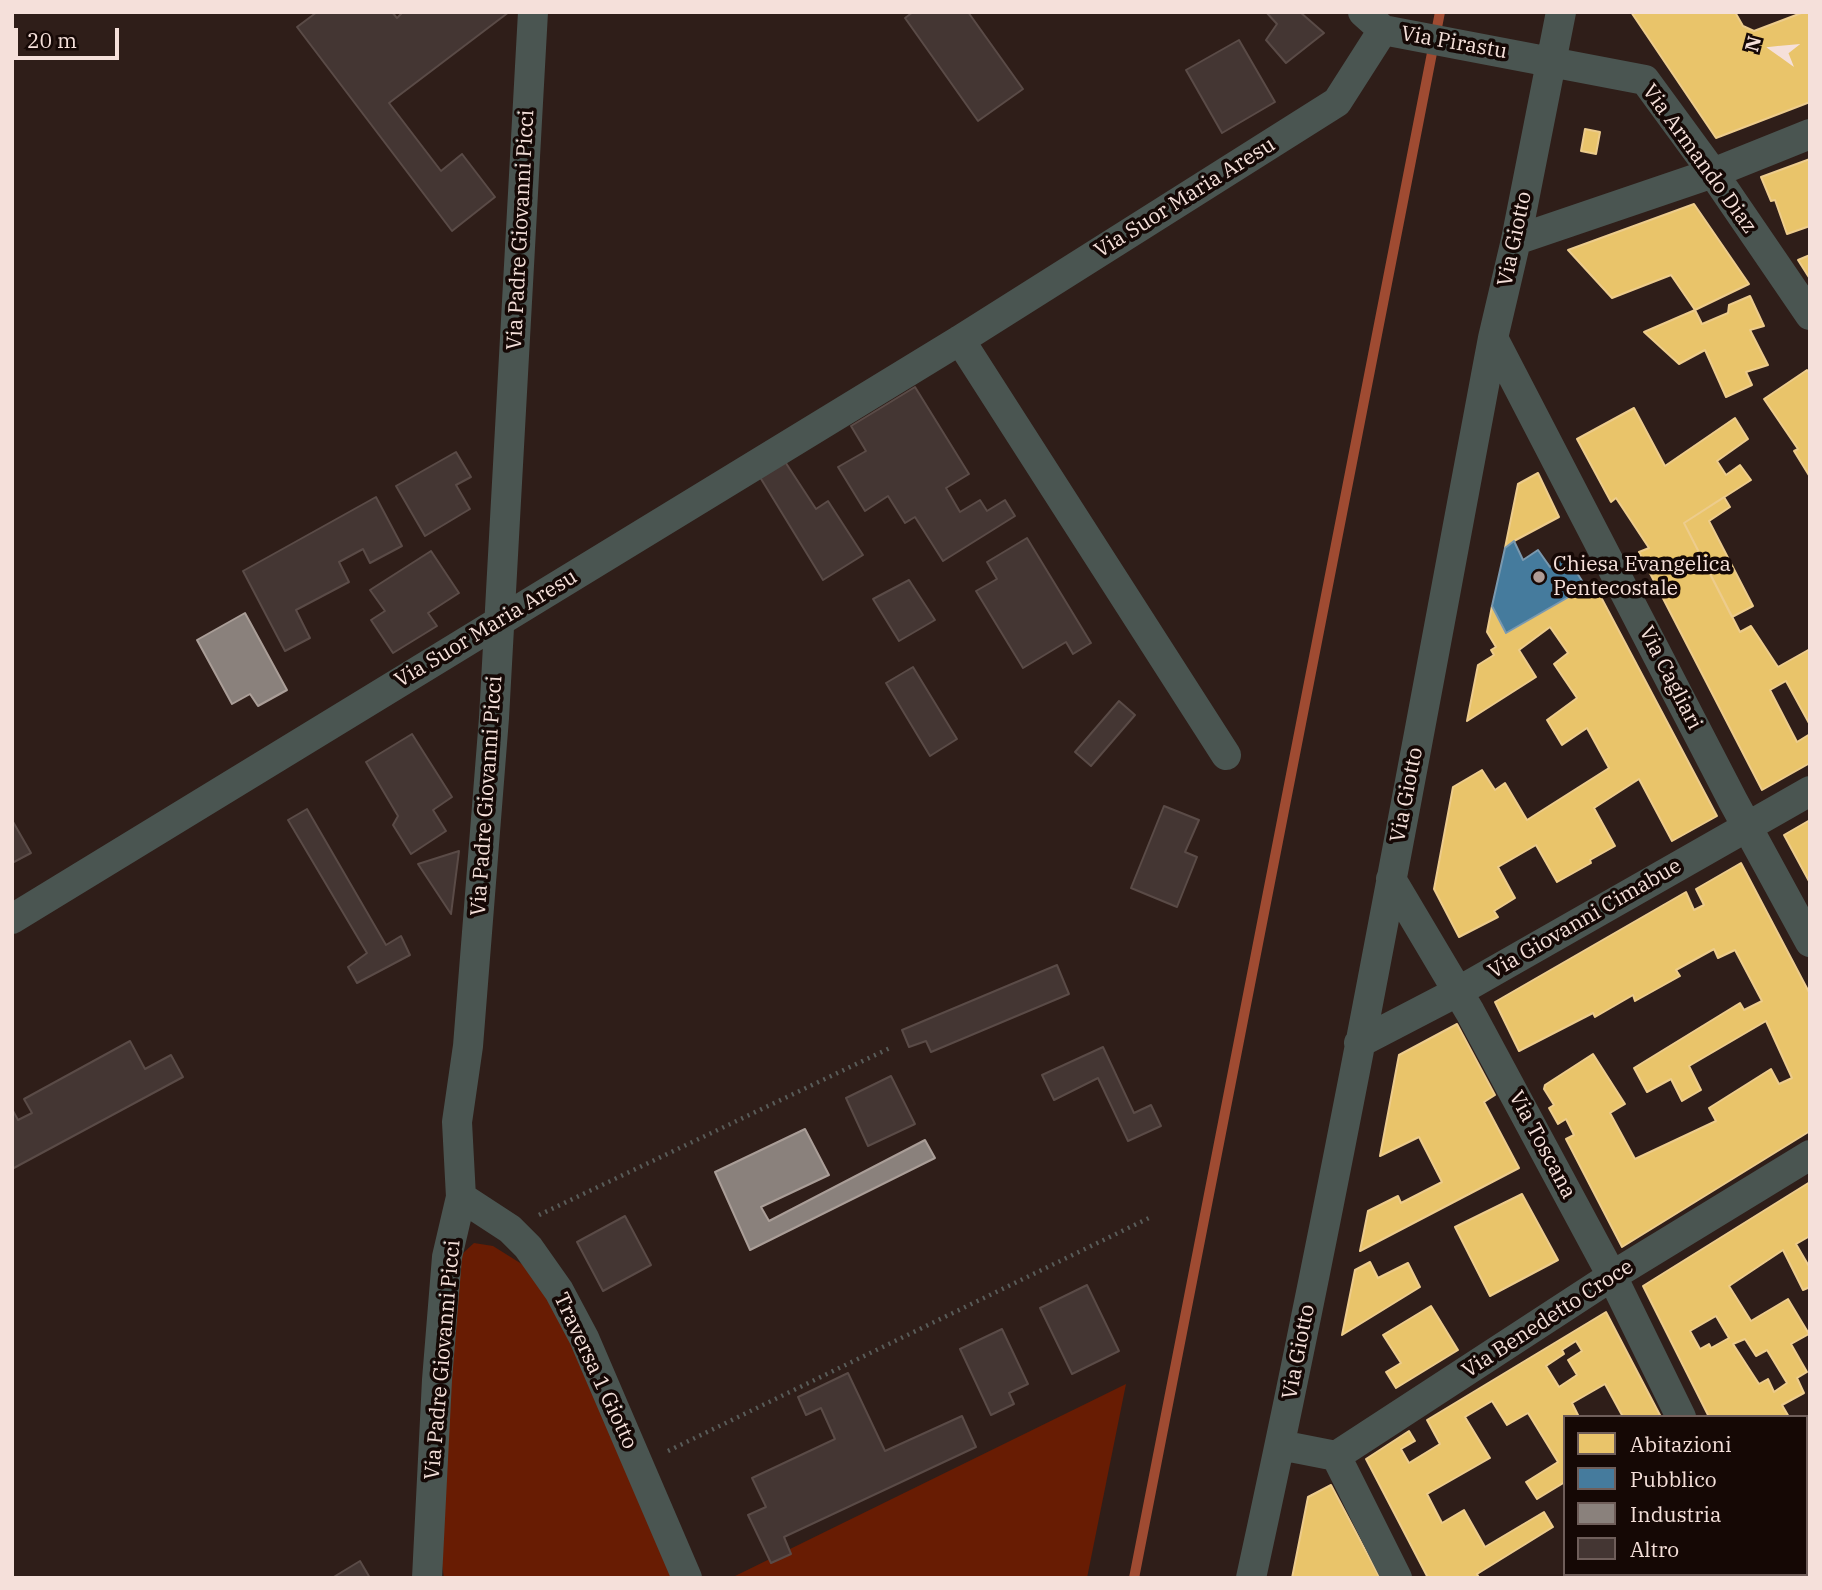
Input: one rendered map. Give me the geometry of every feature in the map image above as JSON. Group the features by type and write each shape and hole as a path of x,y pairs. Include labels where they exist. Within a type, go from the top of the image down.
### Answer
{"street":[{"name":"Via Padre Giovanni Picci","path":"426,1578 447,1257 461,1197 457,1122 468,1046 494,718 533,12"},
{"name":"Via Giotto","path":"1251,1578 1280,1445 1391,880 1493,338 1516,240 1561,12"},
{"name":"Via Suor Maria Aresu","path":"12,919 960,340 1337,102 1384,25"},
{"name":"Via Pirastu","path":"1384,25 1465,45 1551,60"},
{"name":"Via Armando Diaz","path":"1551,60 1645,80 1713,173 1810,315"},
{"path":"1516,240 1713,173 1810,135"},
{"name":"Via Cagliari","path":"1493,338 1747,827 1810,942"},
{"path":"960,340 1226,755"},
{"name":"Via Giovanni Cimabue","path":"1359,1043 1459,991 1810,791"},
{"name":"Via Toscana","path":"1391,880 1459,991 1612,1276 1680,1415"},
{"name":"Via Benedetto Croce","path":"1336,1456 1612,1276 1810,1155"},
{"name":"Traversa 1 Giotto","path":"461,1197 510,1228 528,1247 559,1291 584,1338 688,1578"},
{"path":"1280,1445 1336,1456 1397,1578"}],"path":[{"path":"510,1228 890,1048"},
{"path":"640,1468 690,1439 1151,1217"}],"shaded area":[{"path":"474,1243 493,1246 533,1271 558,1314 673,1578 444,1578 442,1564 452,1300 461,1255"},
{"path":"1126,1384 1087,1578 731,1578"}],"building: Abitazioni":[{"path":"1631,12 1735,12 1743,26 1754,31 1810,12 1810,102 1716,138"},
{"path":"1585,129 1600,132 1596,154 1581,151"},
{"path":"1810,159 1810,226 1787,234 1775,200 1771,201 1761,177"},
{"path":"1694,204 1749,284 1695,310 1671,275 1612,298 1568,250"},
{"path":"1810,255 1810,279 1798,260"},
{"path":"1750,296 1764,326 1750,330 1768,365 1746,372 1752,385 1726,397 1705,350 1679,364 1644,332 1695,310 1702,324 1728,313 1729,305"},
{"path":"1807,370 1810,374 1810,477 1794,451 1798,449 1764,399"},
{"path":"1634,408 1665,466 1735,418 1748,439 1717,461 1726,475 1740,465 1751,480 1684,523 1740,632 1751,626 1778,667 1810,649 1810,725 1786,681 1770,690 1797,742 1810,734 1810,763 1762,790 1639,552 1649,548 1616,498 1611,502 1577,439"},
{"path":"1538,473 1559,517 1505,548 1518,484"},
{"path":"1724,497 1730,507 1709,521 1753,606 1732,617 1684,523"},
{"path":"1593,582 1717,816 1672,841 1639,779 1594,808 1615,846 1557,882 1536,845 1498,867 1515,898 1494,911 1498,917 1459,937 1434,889 1453,787 1482,770 1495,790 1505,783 1527,820 1609,768 1587,728 1562,745 1547,720 1577,698 1554,664 1568,653 1550,627 1519,650 1536,677 1467,721 1478,665 1494,655 1491,650 1496,647 1487,632 1492,606 1506,633"},
{"path":"1810,820 1810,883 1784,835"},
{"path":"1741,863 1810,994 1810,1131 1622,1247 1566,1139 1574,1135 1566,1119 1558,1124 1549,1108 1554,1105 1544,1089 1545,1085 1593,1054 1625,1104 1610,1113 1635,1159 1716,1121 1709,1108 1771,1069 1779,1084 1792,1078 1766,1021 1689,1066 1701,1090 1682,1101 1671,1079 1647,1092 1634,1068 1740,1003 1744,1010 1762,1001 1735,950 1718,958 1714,949 1676,970 1680,976 1635,1001 1633,995 1595,1017 1593,1013 1519,1051 1495,1002 1686,892 1694,910 1704,905 1696,889"},
{"path":"1457,1024 1495,1095 1484,1102 1519,1168 1360,1251 1368,1211 1398,1196 1401,1203 1442,1182 1419,1137 1380,1156 1399,1055"},
{"path":"1810,1182 1810,1236 1796,1244 1810,1268 1810,1287 1803,1290 1783,1250 1729,1286 1751,1321 1788,1299 1809,1334 1791,1344 1807,1372 1797,1378 1804,1393 1782,1405 1788,1415 1708,1415 1643,1286","holes":["1716,1316 1729,1338 1711,1348 1709,1344 1700,1349 1690,1331","1745,1339 1756,1356 1767,1350 1787,1383 1774,1392 1768,1379 1759,1384 1733,1344"]},
{"path":"1522,1194 1558,1260 1490,1296 1455,1227"},
{"path":"1370,1262 1378,1278 1408,1263 1420,1287 1342,1335 1355,1270"},
{"path":"1431,1306 1458,1350 1396,1388 1386,1372 1401,1363 1383,1335"},
{"path":"1606,1312 1660,1415 1622,1415 1605,1384 1572,1403 1578,1415 1563,1415 1563,1483 1537,1499 1526,1482 1558,1462 1528,1413 1507,1425 1492,1401 1465,1417 1490,1458 1427,1494 1442,1523 1464,1510 1485,1547 1544,1512 1553,1527 1477,1574 1479,1578 1428,1578 1366,1459 1409,1431 1415,1441 1401,1449 1409,1463 1440,1444 1427,1420","holes":["1576,1341 1582,1351 1568,1360 1577,1375 1559,1387 1546,1366 1564,1354 1562,1350"]},
{"path":"1810,1429 1808,1458 1808,1430"},
{"path":"1810,1476 1808,1546 1808,1477"},
{"path":"1331,1485 1380,1578 1292,1578 1308,1497"},
{"path":"1744,1576 1745,1578 1638,1578"}],"building: Pubblico":[{"name":"Chiesa Evangelica Pentecostale","path":"1514,541 1523,560 1538,550 1550,567 1566,556 1586,587 1506,633 1492,606 1505,548"}],"building: Industria":[{"path":"245,613 287,690 258,706 250,694 232,704 197,640"},
{"path":"805,1129 829,1175 761,1207 769,1221 925,1140 935,1158 750,1250 715,1172"}],"building: Altro":[{"path":"317,12 392,12 397,18 403,12 509,12 389,103 441,171 462,154 495,197 452,231 297,27"},
{"path":"913,12 968,12 1023,89 978,121 905,18"},
{"path":"1266,12 1300,12 1324,33 1286,63 1266,40 1277,24"},
{"path":"1239,40 1275,102 1222,133 1186,70"},
{"path":"915,387 969,474 946,488 960,512 980,500 987,511 1005,500 1015,516 943,561 915,517 905,523 888,496 865,511 838,467 866,451 851,426"},
{"path":"456,452 471,477 456,485 470,509 425,536 396,486"},
{"path":"780,454 816,509 828,501 863,555 823,580 755,469"},
{"path":"376,497 402,546 370,563 363,549 339,562 349,582 296,610 310,638 285,651 243,571"},
{"path":"1027,538 1091,643 1073,654 1066,642 1023,668 976,591 997,579 987,562"},
{"path":"431,551 459,593 428,613 437,626 393,653 371,620 385,611 370,590"},
{"path":"909,580 935,620 899,641 873,599"},
{"path":"913,667 957,739 930,756 886,683"},
{"path":"1119,701 1135,715 1091,766 1075,752"},
{"path":"412,734 452,797 433,810 446,831 411,854 393,825 398,816 366,762"},
{"path":"1164,806 1199,820 1185,852 1197,857 1177,907 1131,888"},
{"path":"307,809 386,945 401,936 410,955 357,983 348,967 367,953 288,820"},
{"path":"12,820 31,853 12,863"},
{"path":"459,851 451,914 418,864"},
{"path":"1057,965 1069,994 931,1052 926,1041 909,1047 902,1030"},
{"path":"130,1041 145,1069 171,1055 183,1077 12,1169 12,1109 18,1120 32,1113 24,1099"},
{"path":"1103,1047 1134,1113 1151,1105 1161,1126 1128,1141 1098,1078 1054,1100 1042,1075"},
{"path":"891,1076 915,1124 868,1146 846,1098"},
{"path":"625,1216 651,1265 603,1291 577,1242"},
{"path":"1087,1285 1119,1351 1072,1374 1040,1308"},
{"path":"1002,1329 1028,1384 1009,1393 1014,1404 991,1415 960,1349"},
{"path":"848,1373 885,1451 962,1416 976,1447 784,1537 791,1554 771,1563 748,1515 766,1507 752,1478 835,1439 821,1408 806,1415 798,1397"},
{"path":"360,1561 370,1578 332,1578"}],"waterway":[{"path":"1134,1578 1440,12"}],"place":[{"name":"Chiesa Evangelica Pentecostale","path":"1539,577"}]}
